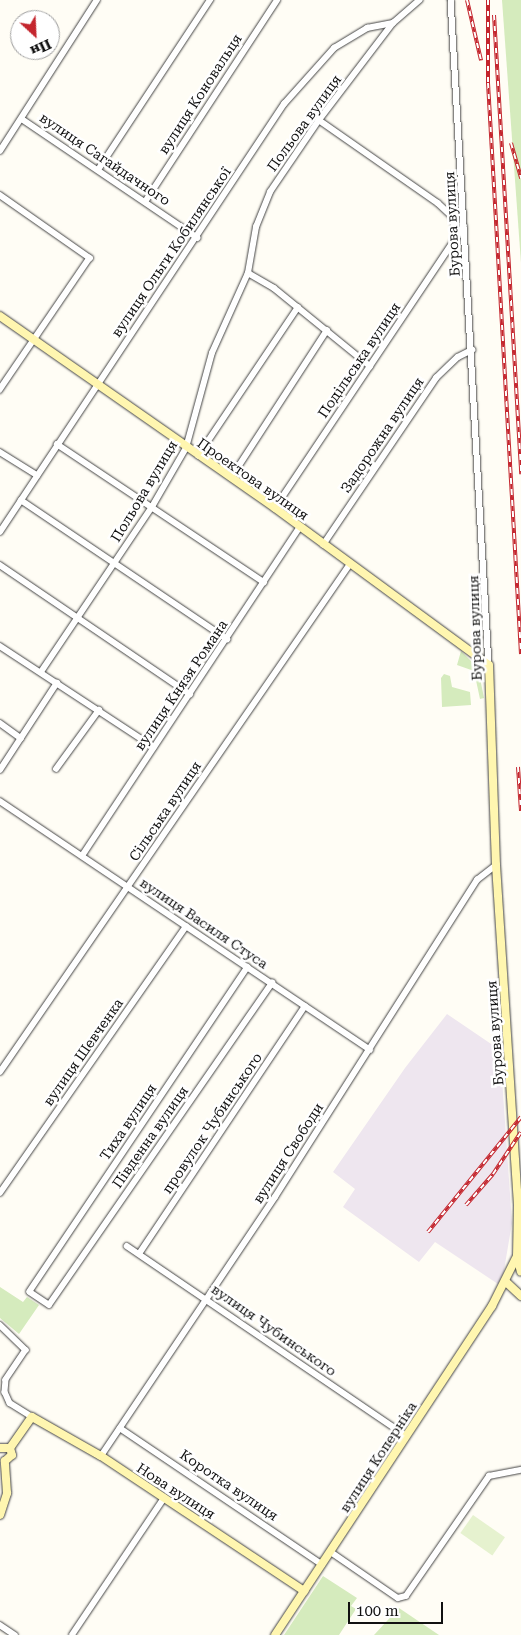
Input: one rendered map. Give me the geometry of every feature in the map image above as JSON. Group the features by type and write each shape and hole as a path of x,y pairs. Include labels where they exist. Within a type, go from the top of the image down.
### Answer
{"main road":[{"name":"Проектова вулиця","path":"0,316 186,448 275,508 490,665"},
{"name":"Бурова вулиця","path":"490,665 496,865 518,1205 517,1256"},
{"path":"509,1282 516,1271 521,1273 517,1256"},
{"name":"вулиця Коперніка","path":"275,1635 500,1292 509,1282 517,1256"},
{"path":"509,1282 521,1284"},
{"path":"509,1282 521,1296"},
{"path":"10,1448 32,1417"},
{"name":"Нова вулиця","path":"32,1417 101,1456 304,1591"},
{"path":"0,1448 10,1448"},
{"path":"0,1515 7,1493 3,1460 12,1455 10,1448"}],"street":[{"path":"0,151 96,0"},
{"path":"98,170 210,0"},
{"name":"вулиця Коновальця","path":"145,202 277,0"},
{"name":"Польова вулиця","path":"41,672 152,507 186,448 212,353 248,273 256,227 270,192 319,120 393,23 419,0"},
{"name":"Бурова вулиця","path":"451,0 490,665"},
{"name":"вулиця Ольги Кобилянської","path":"0,532 96,384 198,238 284,104 334,48 367,28 393,23"},
{"name":"вулиця Сагайдачного","path":"22,118 198,238"},
{"path":"319,120 438,203 452,216 458,236"},
{"path":"0,195 90,258 0,390"},
{"name":"Подільська вулиця","path":"275,508 464,226"},
{"path":"248,273 298,307 370,366"},
{"path":"198,456 298,307"},
{"path":"231,478 327,330"},
{"name":"Задорожна вулиця","path":"323,544 436,378 458,357 472,350"},
{"path":"57,444 264,582"},
{"path":"0,452 37,475"},
{"path":"20,500 226,638"},
{"name":"вулиця Князя Романа","path":"82,856 300,527"},
{"path":"0,564 190,694"},
{"name":"Сільська вулиця","path":"0,1072 350,564"},
{"path":"0,646 154,747"},
{"path":"0,770 57,683"},
{"path":"56,769 99,710"},
{"path":"0,723 21,738"},
{"name":"вулиця Василя Стуса","path":"0,801 370,1050"},
{"name":"вулиця Свободи","path":"101,1456 370,1050 477,880 496,865"},
{"name":"вулиця Шевченка","path":"0,1193 186,926"},
{"name":"Тиха вулиця","path":"49,1304 30,1292 248,968"},
{"name":"Південна вулиця","path":"49,1304 272,984"},
{"name":"провулок Чубинського","path":"139,1254 305,1006"},
{"name":"вулиця Чубинського","path":"127,1246 207,1298 407,1436"},
{"name":"Нова вулиця","path":"0,1325 26,1350 6,1380 5,1392 10,1403 32,1417"},
{"name":"Коротка вулиця","path":"120,1428 322,1564"},
{"path":"331,1552 398,1598 406,1596 489,1476 521,1470"},
{"path":"72,1635 164,1498"},
{"path":"0,1625 15,1635"}],"shaded area":[{"path":"447,1014 500,1050 512,1223 503,1276 498,1284 435,1242 419,1262 343,1207 355,1189 333,1172 405,1068"}],"green space":[{"path":"502,0 521,0 521,263"},
{"path":"461,651 478,668 484,698 480,699 474,671 457,665"},
{"path":"444,674 450,676 452,687 470,692 471,705 442,707 441,678"},
{"path":"0,1287 23,1302 27,1297 39,1305 19,1334 0,1318"},
{"path":"473,1515 505,1537 492,1555 460,1533"},
{"path":"323,1576 357,1598 351,1606 356,1609 339,1635 284,1635"},
{"path":"399,1608 439,1635 374,1635"}],"railway":[{"path":"467,0 481,60"},
{"path":"488,0 488,83 521,654"},
{"path":"494,15 521,474"},
{"path":"511,143 521,179"},
{"path":"518,767 521,811"},
{"path":"428,1232 521,1117"},
{"path":"466,1205 493,1174 521,1132"}]}
